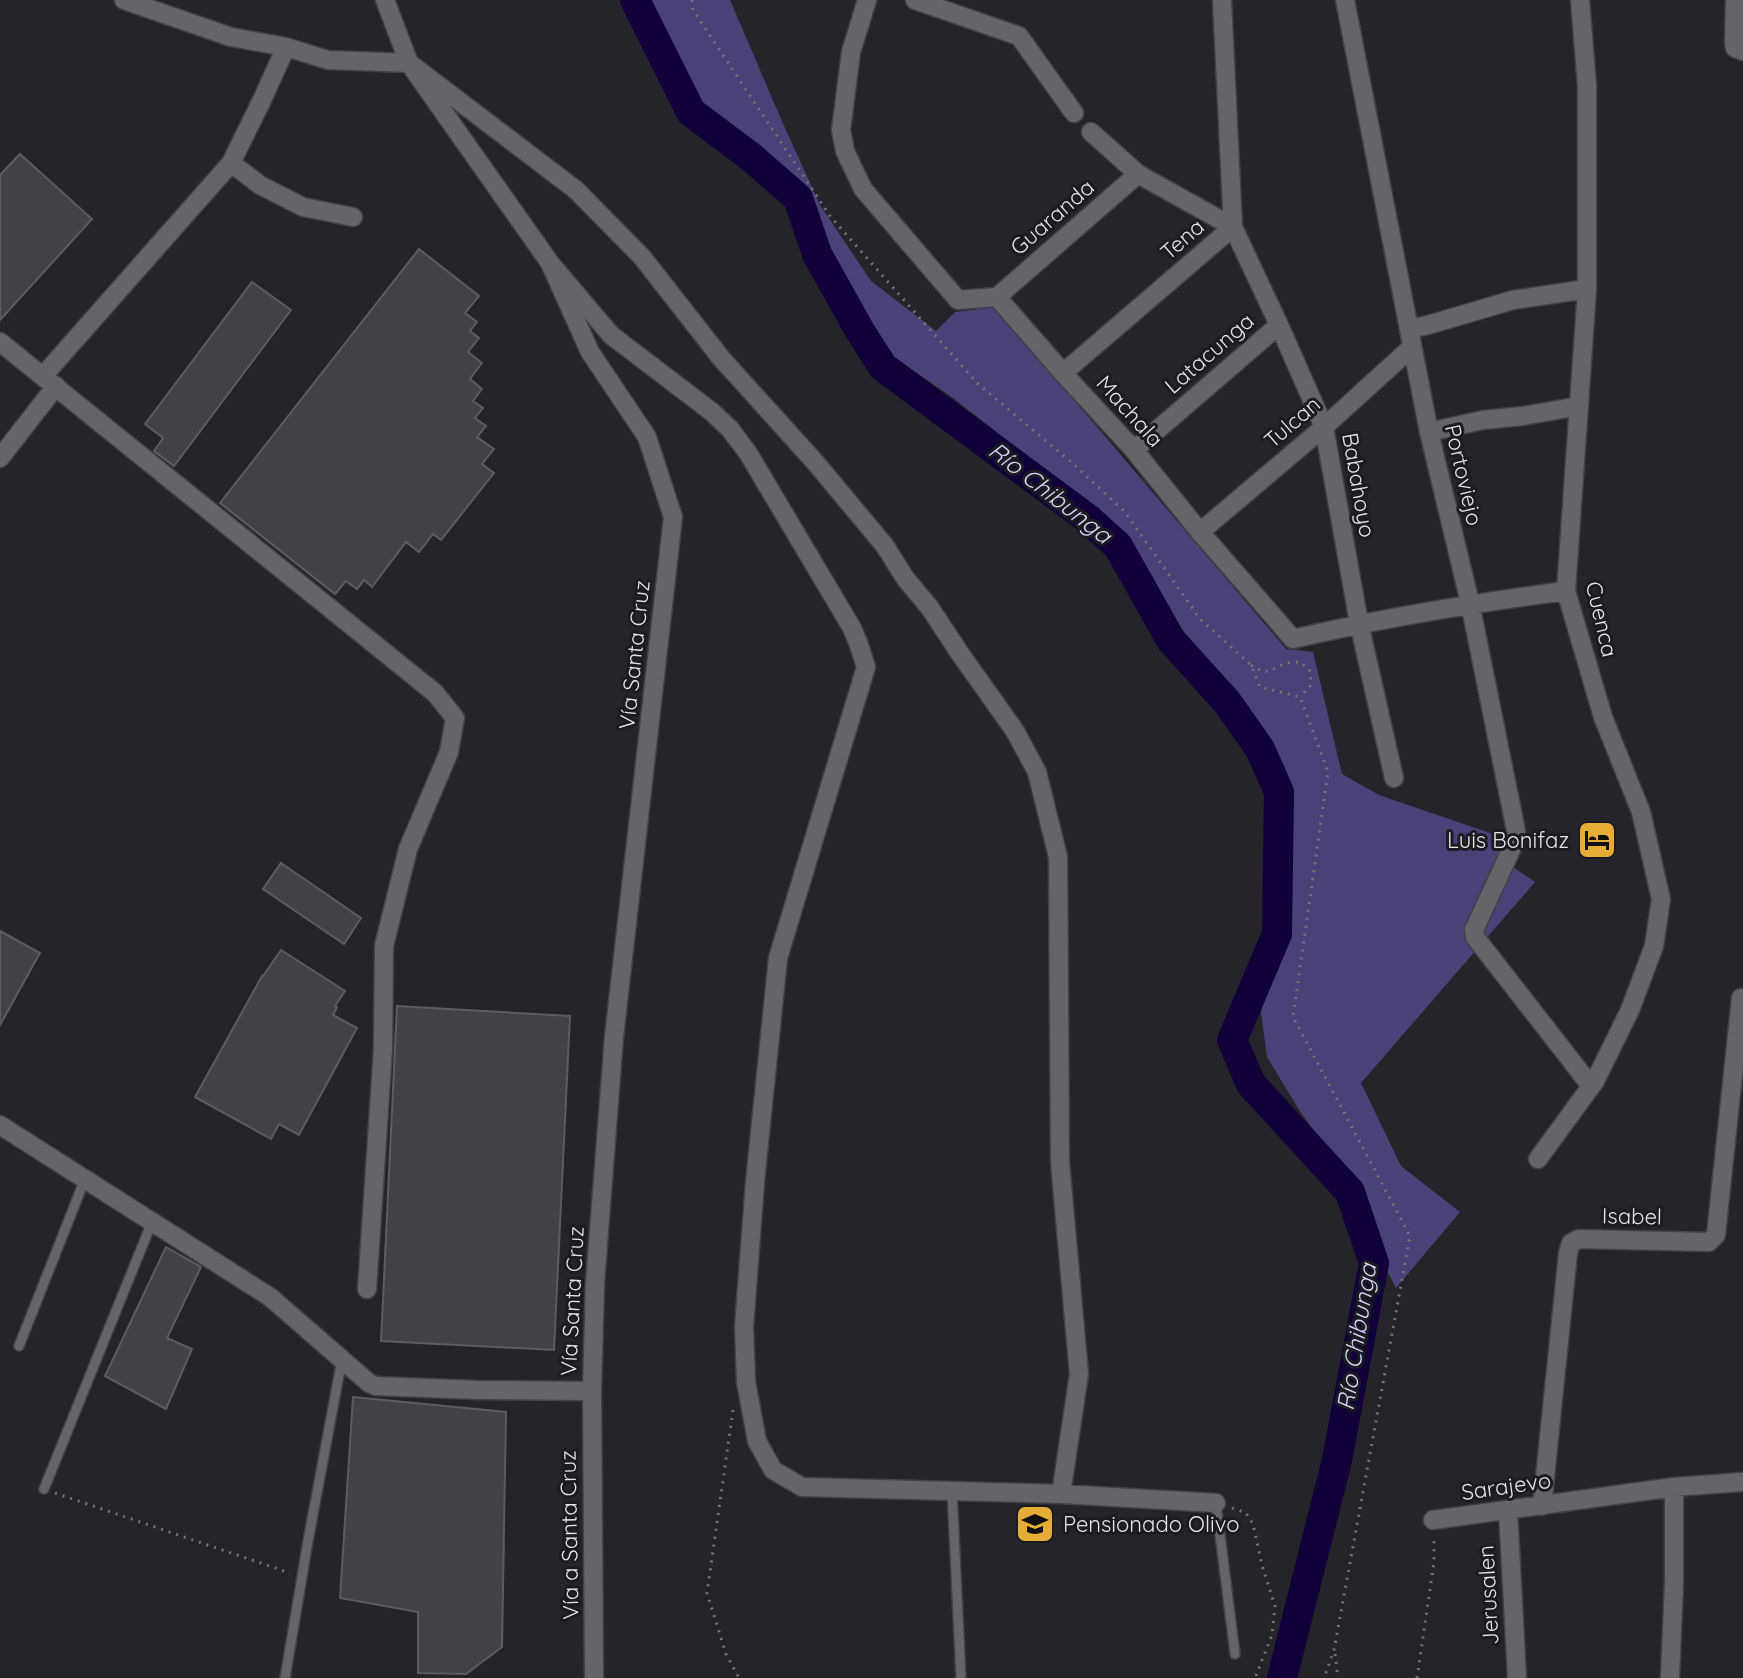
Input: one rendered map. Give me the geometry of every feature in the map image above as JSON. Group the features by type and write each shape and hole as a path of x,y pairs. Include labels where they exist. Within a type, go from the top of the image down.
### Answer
{"street":[{"path":"124,0 231,37 286,47 328,60 409,63 576,190 642,257 721,358 815,462 885,546 1015,731 1037,772 1058,857 1060,1162 1079,1374 1061,1494"},
{"name":"Vía Santa Cruz","path":"385,0 409,63 550,263 590,352 647,437 673,517 614,1037 595,1283 592,1391"},
{"path":"867,0 851,52 841,130 845,151 863,189 958,300 997,297"},
{"path":"915,0 1019,36 1074,113"},
{"name":"Tena","path":"1063,373 1233,227 1222,0"},
{"name":"Portoviejo","path":"1345,0 1429,432 1470,603 1516,831 1516,839 1474,930 1475,937 1591,1086"},
{"name":"Cuenca","path":"1538,1159 1591,1086 1630,1010 1654,946 1661,899 1641,812 1603,717 1566,591 1587,289 1587,86 1580,0"},
{"path":"1735,0 1739,50"},
{"path":"0,458 50,381 231,163 286,47"},
{"path":"1091,132 1138,174 1233,227"},
{"path":"231,163 260,185 303,207 353,217"},
{"name":"Guaranda","path":"997,297 1138,174"},
{"name":"Babahoyo","path":"1233,227 1324,427 1359,623 1394,778"},
{"path":"550,263 611,335 691,395 730,429 748,453 852,628 866,667 778,958 745,1313 746,1382 757,1441 773,1470 802,1487 1061,1494 1216,1503"},
{"name":"Tulcan","path":"1200,532 1324,427 1411,338 1428,325 1513,300 1587,289"},
{"name":"Machala","path":"997,297 1134,450 1293,639 1359,623 1470,603 1566,591"},
{"name":"Latacunga","path":"1134,450 1279,325"},
{"path":"0,342 435,693 455,718 449,752 408,849 384,946 383,1049 367,1289"},
{"path":"1429,432 1483,420 1579,406"},
{"name":"Isabel","path":"1542,1506 1571,1243 1579,1239 1709,1242 1716,1235 1741,998"},
{"path":"0,1125 270,1297 369,1383 376,1386 477,1390 592,1391"},
{"name":"Vía a Santa Cruz","path":"592,1391 594,1678"},
{"name":"Sarajevo","path":"1433,1520 1674,1487 1743,1482"},
{"path":"1670,1678 1674,1487"},
{"name":"Jerusalen","path":"1508,1510 1517,1678"}],"lane":[{"path":"19,1346 85,1179"},
{"path":"44,1489 152,1222"},
{"path":"285,1678 342,1359"},
{"path":"952,1491 961,1678"},
{"path":"1216,1503 1235,1654"}],"path":[{"path":"692,0 693,10 830,216 978,384 1125,512 1200,619 1258,670 1272,671 1287,662 1300,662 1310,671 1311,685 1300,697"},
{"path":"1251,665 1260,687 1300,697"},
{"path":"1300,697 1328,772 1293,1017 1410,1236 1334,1650 1324,1678"},
{"path":"735,1400 707,1593 726,1654 739,1678"},
{"path":"44,1489 302,1577"},
{"path":"1216,1503 1246,1513 1253,1524 1275,1606 1272,1635 1255,1678"},
{"path":"1417,1678 1434,1562 1433,1520"},
{"path":"1334,1650 1338,1678"}],"shaded area":[{"path":"646,0 730,0 820,205 871,281 936,331 955,312 995,307 1286,649 1313,652 1342,774 1379,795 1522,844 1510,865 1535,882 1361,1083 1401,1166 1460,1212 1396,1288 1378,1254 1367,1211 1267,1057 1259,997 1285,910 1293,837 1285,777 1249,707 1195,649 1136,560 1087,502 953,398 878,346 777,168 744,134 694,97"}],"building":[{"path":"20,154 92,219 0,320 0,175"},
{"path":"419,249 479,296 465,313 477,322 470,331 479,338 468,352 482,363 470,379 482,389 473,401 483,408 475,418 486,426 477,437 494,449 482,464 494,473 441,540 433,534 419,552 406,542 372,587 364,580 357,589 346,581 335,594 220,503"},
{"path":"252,282 291,310 174,466 154,451 163,438 145,424"},
{"path":"281,863 361,918 344,944 263,889"},
{"path":"0,931 40,953 0,1025"},
{"path":"281,950 345,991 333,1015 357,1028 299,1135 279,1124 271,1139 195,1097 262,976"},
{"path":"397,1006 570,1016 554,1350 381,1341"},
{"path":"166,1247 201,1267 167,1338 192,1349 166,1409 105,1376"},
{"path":"353,1397 506,1412 502,1647 466,1674 418,1673 418,1612 340,1598"}],"waterway":[{"name":"Río Chibunga","path":"635,0 691,112 751,157 798,198 817,254 883,367 1087,518 1118,546 1171,640 1227,702 1260,749 1279,792 1277,934 1232,1040 1251,1084 1350,1192 1374,1263 1337,1460 1282,1678"}],"place":[{"name":"Luis Bonifaz","path":"1597,840"},
{"name":"Pensionado Olivo","path":"1035,1524"}]}
